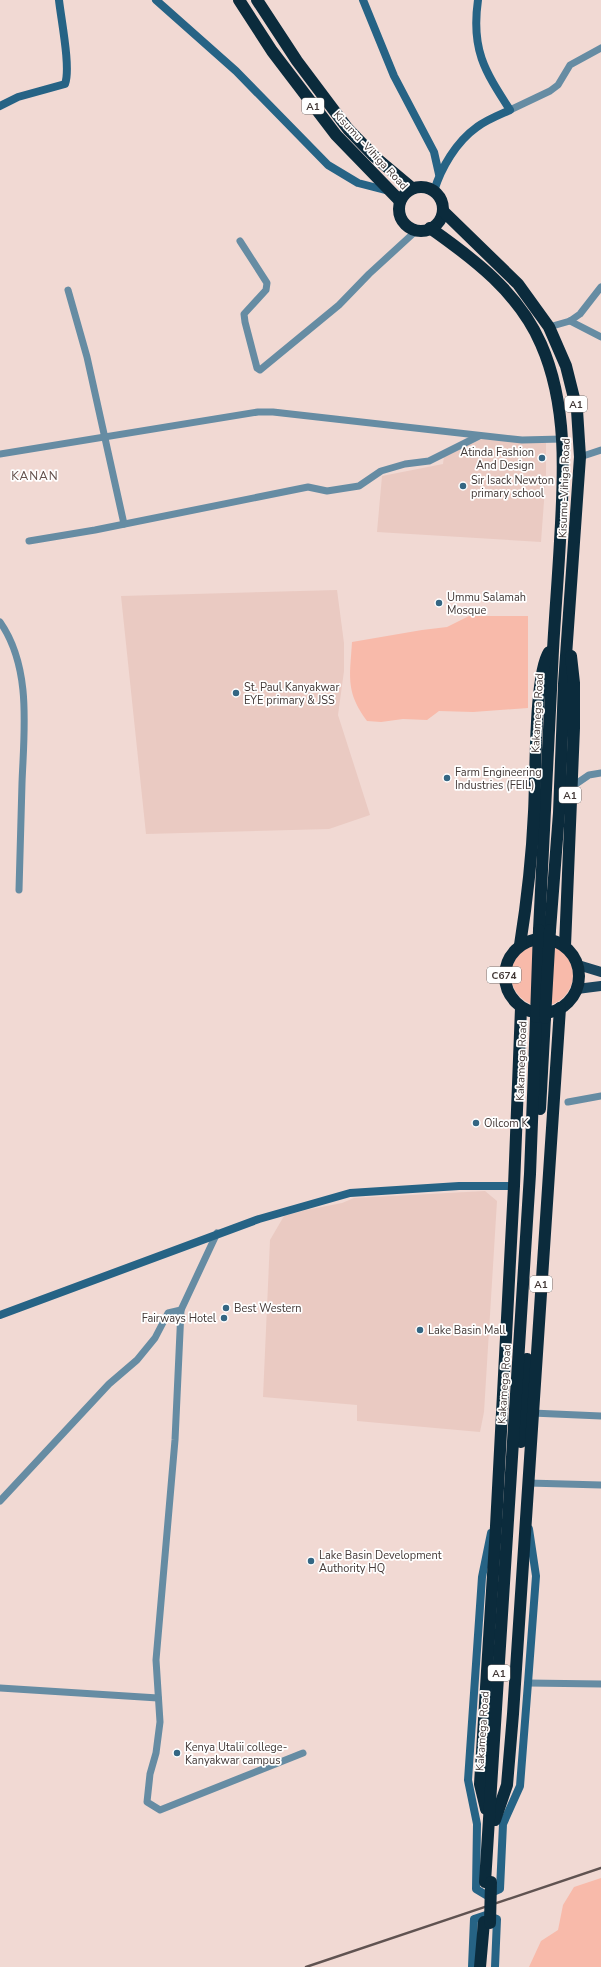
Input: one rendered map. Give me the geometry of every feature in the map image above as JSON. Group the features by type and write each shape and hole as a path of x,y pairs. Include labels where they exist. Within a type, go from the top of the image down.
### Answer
{"highway":[{"name":"Kisumu -Vihiga Road","path":"239,0 272,51 336,135 400,201"},
{"name":"Kisumu -Vihiga Road","path":"257,0 297,61 348,129 375,158 412,188"},
{"path":"434,191 428,188 412,188 406,192 400,201 399,212 401,218 405,224 416,230 430,228 440,219 443,211"},
{"name":"A1","path":"434,191 439,197 443,211"},
{"name":"Kisumu-Vihiga Road","path":"443,211 518,284 549,327 571,381 578,410 580,457 567,644"},
{"name":"Kakamega Road","path":"430,228 468,255 492,275 529,320 541,343 551,370 560,412 562,439 563,491 539,930 529,1182 492,1820"},
{"name":"A1","path":"565,946 574,683 573,663 567,644"},
{"name":"Kakamega Road","path":"480,1967 513,1528 524,1411 545,1018 559,813 567,644"},
{"name":"A1","path":"520,945 525,913 534,813 538,714 542,675 546,658 554,646"},
{"path":"520,945 531,940 543,938 554,940 565,946 573,955 578,965 580,977 577,989 572,999 560,1008 552,1012 541,1013 521,1008"},
{"name":"C674","path":"520,945 512,953 506,963 504,975 510,997 521,1008"},
{"name":"A1","path":"487,1967 492,1820 480,1784 497,1507 514,1186 521,1008"},
{"name":"A1","path":"492,1820 507,1785 524,1560 532,1414 560,1008"}],"main road":[{"path":"578,965 601,972"},
{"path":"577,989 601,986"}],"street":[{"path":"0,106 18,97 65,84 66,56 58,0"},
{"path":"156,0 236,72 328,165 358,183 389,191"},
{"path":"363,0 394,76 434,152 439,174"},
{"path":"478,0 476,23 478,49 490,78 510,110"},
{"path":"434,191 439,174 461,142 476,127 550,91 558,85 570,65 601,48"},
{"path":"240,241 267,283 266,290 246,312 244,318 257,368 260,370 339,305 369,274 416,230"},
{"path":"549,327 570,321 584,309 601,287"},
{"path":"68,290 87,357 124,524"},
{"path":"570,321 601,337"},
{"path":"0,454 105,436 152,430 217,418 273,412 479,436 522,440 562,439"},
{"path":"29,541 124,524 308,487 327,492 359,486 381,472 405,464 429,461 479,436"},
{"path":"580,457 601,450"},
{"path":"0,622 7,632 15,650 25,708 19,890"},
{"path":"570,788 589,775 601,773"},
{"path":"568,1102 601,1096"},
{"path":"0,1315 259,1219 350,1194 459,1186 514,1186"},
{"path":"217,1234 182,1310 175,1440 156,1660 160,1722 156,1753 150,1774 147,1802 160,1810 303,1753"},
{"path":"0,1501 109,1384 137,1360 155,1338 168,1313 182,1310"},
{"path":"532,1414 601,1416"},
{"path":"528,1483 601,1485"},
{"path":"497,1507 482,1577 468,1780 477,1824 476,1889 486,1895 500,1889 504,1824 520,1786 536,1576 526,1508"},
{"path":"528,1683 601,1684"},
{"path":"0,1688 158,1698"},
{"path":"472,1967 474,1919 486,1915 497,1919 495,1967"}],"shaded area":[{"name":"Sir Isack Newton primary school","path":"482,439 546,443 546,474 541,542 377,532 382,476 443,464 444,456"},
{"name":"St. Paul Kanyakwar EYE primary & JSS","path":"337,590 344,643 344,671 338,715 370,815 329,829 146,834 121,596"},
{"path":"469,616 528,616 528,708 473,712 439,711 427,720 403,719 381,722 367,721 355,701 350,683 352,642 447,627"},
{"path":"536,944 548,944 564,953 571,963 573,975 571,987 564,997 548,1006 536,1006 525,1001 516,992 511,981 511,969 516,958 525,949"},
{"path":"485,1191 497,1201 484,1412 480,1432 357,1421 357,1405 263,1397 270,1240 284,1216 342,1203 354,1198"},
{"path":"601,1878 601,1967 529,1967 541,1941 558,1930 563,1905 574,1887"}],"railway":[{"path":"306,1967 601,1868"}],"place":[{"name":"Atinda Fashion And Design","path":"542,458"},
{"name":"Sir Isack Newton primary school","path":"463,486"},
{"name":"Ummu Salamah Mosque","path":"439,603"},
{"name":"St. Paul Kanyakwar EYE primary & JSS","path":"236,693"},
{"name":"Farm Engineering Industries (FEIL)","path":"447,778"},
{"name":"Oilcom K","path":"476,1123"},
{"name":"Best Western","path":"226,1308"},
{"name":"Fairways Hotel","path":"224,1318"},
{"name":"Lake Basin Mall","path":"420,1330"},
{"name":"Lake Basin Development Authority HQ","path":"311,1561"},
{"name":"Kenya Utalii college- Kanyakwar campus","path":"177,1753"}],"district":[{"name":"KANAN","path":"35,476"}]}
